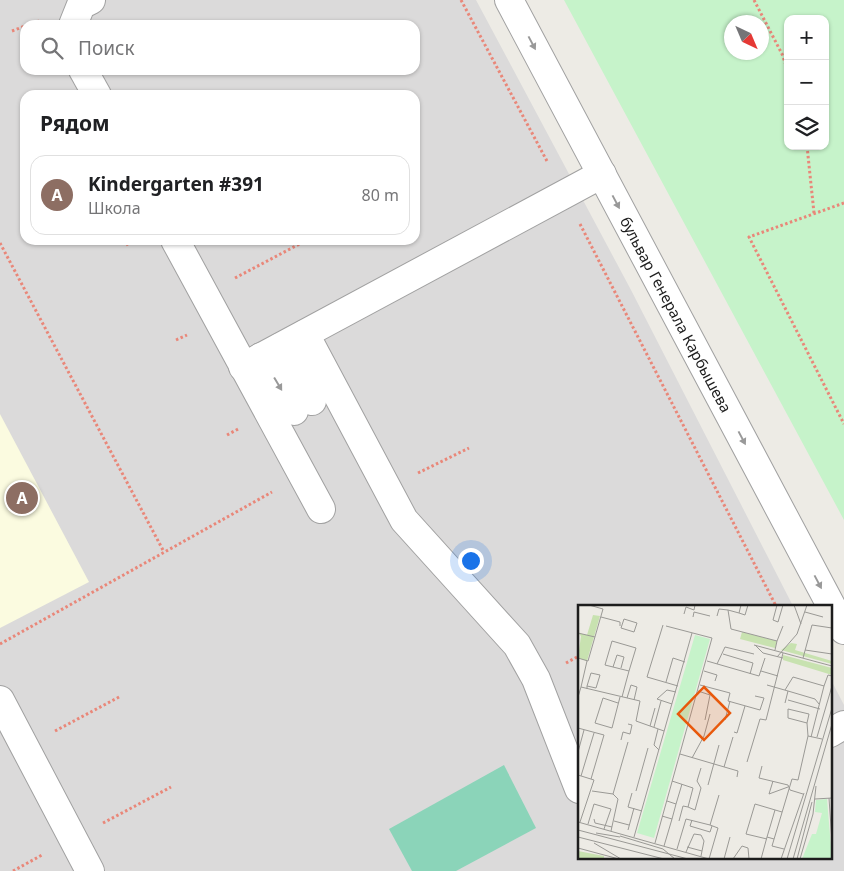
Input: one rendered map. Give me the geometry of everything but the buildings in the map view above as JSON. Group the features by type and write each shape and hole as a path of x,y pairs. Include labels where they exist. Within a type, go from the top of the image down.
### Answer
{"street":[{"path":"75,20 81,5 91,0"},
{"name":"бульвар Генерала Карбышева","path":"509,0 831,605"},
{"path":"86,75 94,90"},
{"path":"262,357 602,174"},
{"path":"178,245 204,294 262,357 303,406"},
{"path":"305,334 404,520 517,645 536,679 578,786"},
{"path":"262,357 297,467 322,509"},
{"name":"бульвар Генерала Карбышева","path":"832,607 844,630"},
{"path":"0,700 90,871"},
{"path":"832,732 844,725"}],"path":[{"path":"461,0 564,194 775,605"},
{"path":"754,0 784,60"},
{"path":"12,31 20,28"},
{"path":"807,150 814,213"},
{"path":"844,203 749,237 844,424"},
{"path":"0,243 164,552"},
{"path":"204,294 297,245"},
{"path":"388,488 469,448"},
{"path":"0,644 273,492 297,467"},
{"path":"25,748 121,696"}],"shaded area":[{"path":"0,0 476,0 631,290 792,605 578,605 578,858 832,858 832,682 844,705 844,871 0,871"},
{"path":"0,414 89,582 0,628"}],"green space":[{"path":"564,0 844,0 844,520"},
{"path":"504,765 536,828 456,871 412,871 389,829"}],"place":[{"name":"Kindergarten #391","path":"22,498"}]}
